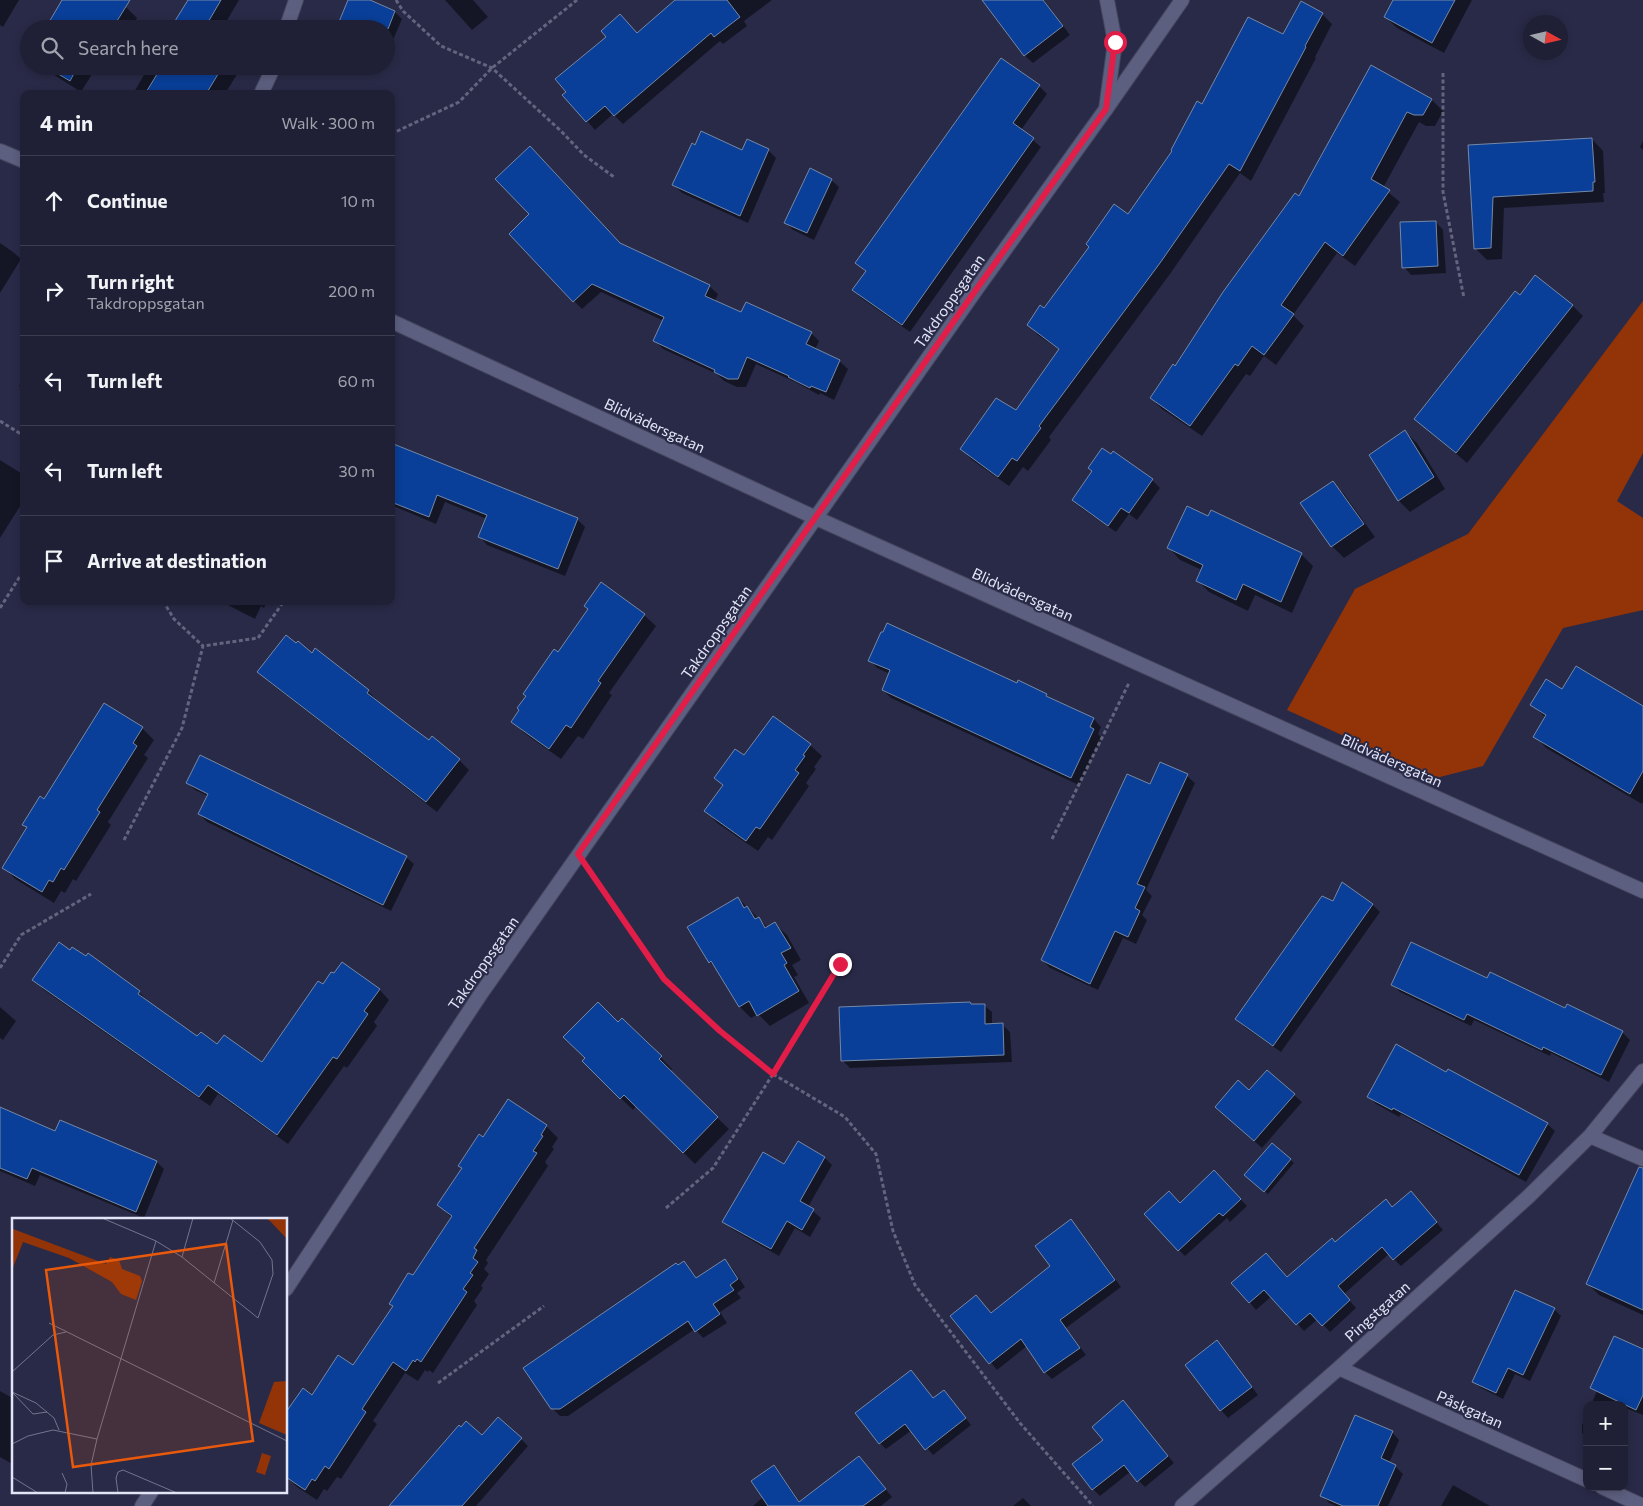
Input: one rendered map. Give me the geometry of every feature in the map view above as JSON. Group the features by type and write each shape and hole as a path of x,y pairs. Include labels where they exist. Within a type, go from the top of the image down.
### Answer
{"street":[{"path":"289,20 296,0"},
{"path":"1106,109 1115,42 1107,0"},
{"name":"Takdroppsgatan","path":"288,1286 480,994 1182,0"},
{"path":"263,90 270,75"},
{"path":"0,151 20,159"},
{"name":"Blidvädersgatan","path":"395,323 816,518 1643,891"},
{"name":"Pingstgatan","path":"1182,1506 1339,1368 1528,1197 1590,1136 1643,1072"},
{"path":"1590,1136 1643,1158"},
{"name":"Påskgatan","path":"1339,1368 1583,1478"},
{"path":"1611,1491 1643,1506"},
{"path":"142,1506 150,1494"}],"path":[{"path":"396,0 403,11 441,46 492,68 561,131 584,155 614,177"},
{"path":"395,132 459,102 492,68 577,0"},
{"path":"1443,73 1443,192 1464,298"},
{"path":"0,421 20,434"},
{"path":"0,608 20,576"},
{"path":"165,605 174,619 203,646"},
{"path":"203,646 258,638 281,605"},
{"path":"124,840 182,728 203,646"},
{"path":"1052,839 1138,664"},
{"path":"578,854 664,979 720,1031 773,1074 845,1117 876,1154 893,1231 915,1285 1020,1423 1093,1506"},
{"path":"0,968 21,935 91,894"},
{"path":"666,1208 712,1168 773,1074 840,964"},
{"path":"438,1383 544,1306"}],"shaded area":[{"path":"1643,301 1643,453 1617,501 1643,518 1643,610 1563,628 1483,766 1436,778 1287,710 1355,589 1468,534"}],"building":[{"path":"62,0 130,0 118,20 50,20"},
{"path":"188,0 221,0 209,20 176,20"},
{"path":"348,0 370,0 395,11 392,20 340,20"},
{"path":"675,0 727,0 740,17 714,37 711,33 614,116 605,106 586,122 562,95 566,92 555,79 606,37 601,31 620,14 637,33"},
{"path":"982,0 1043,0 1063,26 1024,56"},
{"path":"1393,0 1455,0 1432,43 1384,17"},
{"path":"1301,1 1323,13 1240,171 1229,164 1160,263 1039,426 1041,428 1017,461 1012,458 998,477 960,449 996,398 1016,410 1059,349 1027,325 1040,305 1044,308 1089,247 1086,244 1114,204 1128,214 1172,151 1197,101 1202,104 1248,17 1283,34"},
{"path":"1001,58 1040,85 1013,123 1034,138 902,325 852,290 866,271 855,263"},
{"path":"1371,65 1432,99 1423,115 1414,115 1407,112 1371,179 1390,190 1343,256 1325,242 1281,305 1294,314 1281,332 1264,355 1252,346 1238,366 1235,364 1190,426 1150,398 1173,364 1175,366 1223,292 1295,193 1299,196"},
{"path":"60,75 73,75 70,81"},
{"path":"157,75 218,75 208,90 147,90"},
{"path":"701,131 742,150 747,139 769,149 740,216 672,185 692,143 695,145"},
{"path":"1592,138 1595,182 1593,182 1593,191 1493,197 1491,248 1474,249 1468,145"},
{"path":"530,146 620,243 710,285 705,296 741,312 746,302 812,332 806,344 840,360 826,392 811,386 810,388 747,357 738,379 728,379 714,372 715,370 653,341 664,317 592,284 573,302 509,234 529,214 495,179"},
{"path":"810,168 832,179 807,233 784,223"},
{"path":"1436,221 1438,266 1402,268 1400,222"},
{"path":"1535,275 1573,305 1456,453 1414,419 1515,291 1520,295"},
{"path":"1405,430 1434,477 1398,501 1369,455"},
{"path":"395,445 578,518 558,569 478,537 487,515 437,495 429,517 395,504"},
{"path":"1102,448 1111,454 1113,451 1153,479 1129,513 1121,508 1108,526 1072,500 1092,471 1088,468"},
{"path":"1333,481 1364,524 1331,547 1300,503"},
{"path":"1187,506 1208,516 1211,510 1302,553 1281,602 1243,584 1236,600 1196,581 1203,565 1167,548"},
{"path":"601,582 645,614 598,681 601,683 571,728 566,725 549,749 511,722 519,710 517,708 526,696 523,694 554,649 558,652 588,609 584,606"},
{"path":"887,623 1017,683 1018,680 1047,694 1046,696 1094,718 1090,727 1094,729 1071,778 882,690 890,670 868,661"},
{"path":"286,635 296,643 298,641 312,653 315,648 369,690 367,693 414,729 429,740 432,736 460,759 426,802 257,672"},
{"path":"1576,666 1643,706 1643,771 1630,794 1533,737 1546,715 1530,705 1546,679 1562,689"},
{"path":"104,703 143,727 133,743 137,746 97,810 100,812 64,870 61,868 53,882 49,880 42,892 2,868 27,827 22,825 40,796 44,799"},
{"path":"773,716 811,744 795,770 799,773 760,829 756,827 746,841 704,811 723,785 714,778 735,749 744,755"},
{"path":"200,755 407,856 383,905 198,814 208,794 186,783"},
{"path":"1160,762 1188,774 1137,884 1145,887 1135,908 1140,911 1128,937 1115,931 1090,984 1041,960 1127,774 1150,784"},
{"path":"1342,882 1373,904 1273,1046 1235,1019 1322,896 1333,901"},
{"path":"738,897 744,908 747,906 755,919 759,917 765,928 775,922 791,948 781,953 787,963 784,965 799,991 757,1016 749,1001 739,1007 711,961 709,963 687,927"},
{"path":"59,942 70,950 72,947 86,956 88,953 140,991 138,994 197,1036 201,1032 217,1044 224,1035 262,1062 318,981 323,984 331,972 334,973 342,962 380,989 364,1011 368,1014 337,1059 333,1057 277,1135 208,1085 199,1097 32,980"},
{"path":"1411,942 1487,978 1490,972 1565,1008 1567,1004 1623,1031 1601,1075 1543,1047 1542,1050 1467,1014 1464,1020 1391,985"},
{"path":"598,1002 618,1022 622,1018 662,1056 659,1059 718,1117 683,1153 624,1095 620,1099 582,1061 585,1058 563,1037"},
{"path":"970,1002 971,1004 985,1004 985,1024 1003,1023 1004,1055 841,1061 839,1007"},
{"path":"1396,1044 1446,1072 1448,1069 1548,1123 1519,1175 1393,1108 1392,1110 1367,1097"},
{"path":"1267,1070 1295,1094 1254,1141 1215,1107 1238,1080 1249,1090"},
{"path":"508,1099 547,1125 541,1135 543,1136 533,1151 537,1153 474,1248 477,1250 473,1258 478,1262 470,1273 473,1275 463,1289 467,1292 421,1362 417,1359 415,1362 413,1360 406,1371 393,1362 362,1409 366,1412 329,1469 325,1466 315,1481 312,1479 305,1490 288,1478 288,1409 303,1388 312,1395 338,1355 353,1365 393,1306 389,1304 408,1273 413,1275 452,1216 437,1205 462,1168 458,1166 479,1134 483,1137"},
{"path":"0,1107 55,1131 60,1120 157,1161 136,1212 32,1168 27,1179 0,1168"},
{"path":"798,1141 825,1157 800,1201 814,1209 802,1230 787,1221 771,1249 722,1222 763,1152 784,1164"},
{"path":"1272,1143 1291,1159 1264,1192 1244,1175"},
{"path":"1639,1167 1643,1168 1643,1310 1586,1284"},
{"path":"1214,1170 1241,1199 1223,1216 1219,1213 1178,1251 1144,1214 1169,1191 1180,1203"},
{"path":"1411,1191 1437,1222 1393,1260 1382,1247 1338,1286 1350,1300 1322,1326 1310,1313 1296,1325 1264,1290 1249,1303 1231,1283 1266,1253 1287,1277 1332,1238 1335,1242 1386,1199 1392,1207"},
{"path":"1071,1219 1115,1280 1060,1320 1080,1348 1044,1373 1021,1339 989,1364 950,1316 976,1295 991,1313 1050,1266 1035,1246"},
{"path":"725,1259 738,1279 730,1285 734,1290 713,1304 720,1314 695,1332 688,1321 560,1409 551,1409 523,1368 676,1263 678,1265 684,1261 696,1278"},
{"path":"1515,1290 1555,1308 1523,1375 1508,1368 1496,1393 1472,1382"},
{"path":"1614,1336 1643,1349 1643,1395 1636,1410 1628,1406 1628,1401 1617,1401 1590,1388"},
{"path":"1217,1340 1252,1387 1220,1411 1185,1365"},
{"path":"911,1370 933,1398 944,1390 966,1418 925,1450 905,1424 879,1444 855,1413"},
{"path":"1123,1400 1168,1456 1137,1482 1124,1465 1092,1490 1072,1464 1103,1440 1092,1427"},
{"path":"1355,1415 1393,1431 1381,1458 1396,1465 1378,1506 1343,1506 1320,1496"},
{"path":"498,1417 522,1438 462,1506 389,1506 459,1425 461,1427 466,1421 482,1435"},
{"path":"859,1456 886,1489 863,1506 768,1506 751,1481 774,1465 799,1502"}],"route":[{"path":"840,964 773,1074 720,1031 664,979 578,854 978,287 1106,109 1115,42"}]}
